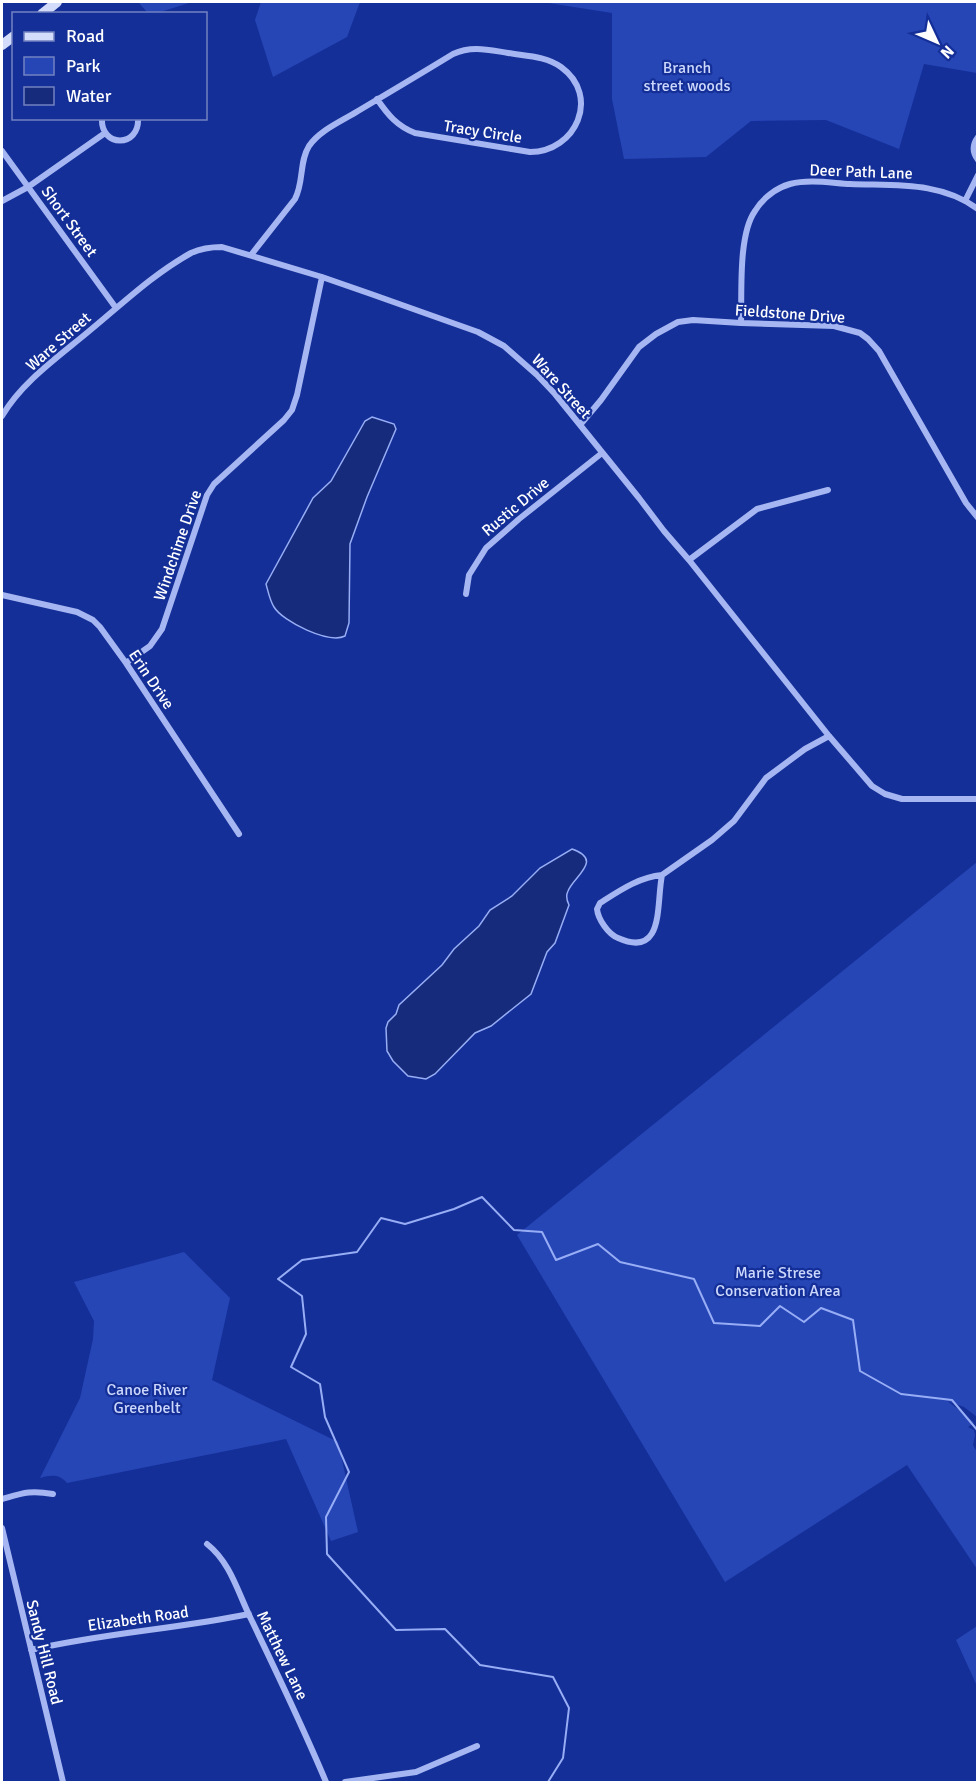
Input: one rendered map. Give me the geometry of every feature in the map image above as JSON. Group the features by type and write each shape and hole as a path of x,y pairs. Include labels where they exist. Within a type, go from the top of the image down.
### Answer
{"street":[{"path":"44,12 57,2"},
{"name":"Tracy Circle","path":"251,255 295,199 304,158 314,140 325,131 377,99 453,54 472,48 543,59 555,63 573,80 579,92 580,105 577,124 566,139 549,150 530,152 415,134 396,123 377,99"},
{"path":"102,120 105,133 114,140 126,140 135,133 138,120"},
{"path":"2,201 28,187 105,133"},
{"path":"978,137 973,147 974,155 978,160"},
{"name":"Short Street","path":"2,151 116,308"},
{"path":"965,201 978,175"},
{"name":"Deer Path Lane","path":"741,323 743,262 749,221 758,206 771,193 779,189 800,182 914,186 944,192 978,209"},
{"name":"Ware Street","path":"2,416 7,406 23,389 116,308 177,262 205,247 222,247 322,277 478,332 504,346 537,375 872,786 885,794 902,799 978,799"},
{"name":"Windchime Drive","path":"126,663 150,646 162,629 207,495 214,484 292,410 322,277"},
{"name":"Fieldstone Drive","path":"580,425 639,347 678,322 693,320 834,326 860,333 883,356 962,495 978,518"},
{"name":"Rustic Drive","path":"466,594 470,575 486,548 602,453"},
{"path":"689,560 757,509 828,490"},
{"name":"Erin Drive","path":"2,595 77,612 93,620 126,663 239,834"},
{"path":"662,875 654,932 648,940 643,943 634,943 614,937 598,915 597,909 600,903 640,880 662,875 712,840 734,821 766,778 805,749 829,736"},
{"path":"2,1499 28,1491 53,1494"},
{"name":"Sandy Hill Road","path":"2,1528 63,1782"},
{"name":"Matthew Lane","path":"207,1544 217,1553 234,1579 296,1711 326,1782"},
{"name":"Elizabeth Road","path":"31,1650 63,1642 207,1623 249,1614"},
{"path":"345,1782 416,1772 477,1746"}],"green space":[{"path":"138,2 192,2 160,12 147,12"},
{"path":"261,2 360,2 347,37 273,77 255,20"},
{"name":"Branch street woods","path":"542,2 977,2 977,73 924,64 899,149 826,120 751,121 706,157 624,159 612,99 612,13"},
{"name":"Marie Strese Conservation Area","path":"977,862 977,1417 964,1407 947,1401 974,1423 968,1427 974,1430 973,1445 977,1452 977,1569 907,1465 725,1582 517,1235"},
{"name":"Canoe River Greenbelt","path":"184,1252 230,1298 212,1380 338,1442 358,1532 331,1541 286,1439 67,1483 55,1476 40,1478 80,1398 93,1339 94,1321 74,1282"},
{"path":"977,1626 977,1686 956,1640"}],"water":[{"path":"372,417 394,424 396,429 350,544 349,623 345,636 328,637 296,625 279,613 271,602 266,584 313,498 331,481 365,421"},
{"path":"572,849 586,858 586,863 568,891 569,905 555,943 547,952 531,994 491,1026 475,1033 435,1074 426,1079 408,1076 393,1061 387,1051 386,1028 388,1022 396,1014 399,1005 442,965 454,949 479,926 490,910 512,896 540,868"}],"waterway":[{"path":"548,1782 563,1758 569,1708 553,1677 480,1665 445,1629 396,1630 327,1554 326,1517 349,1472 325,1417 320,1384 291,1367 306,1334 302,1296 278,1279 302,1260 357,1252 381,1218 405,1224 454,1209 482,1197 514,1230 542,1232 556,1260 598,1244 620,1262 694,1279 714,1323 760,1326 780,1306 804,1322 821,1308 853,1320 860,1371 901,1394 952,1400 978,1431"}]}
